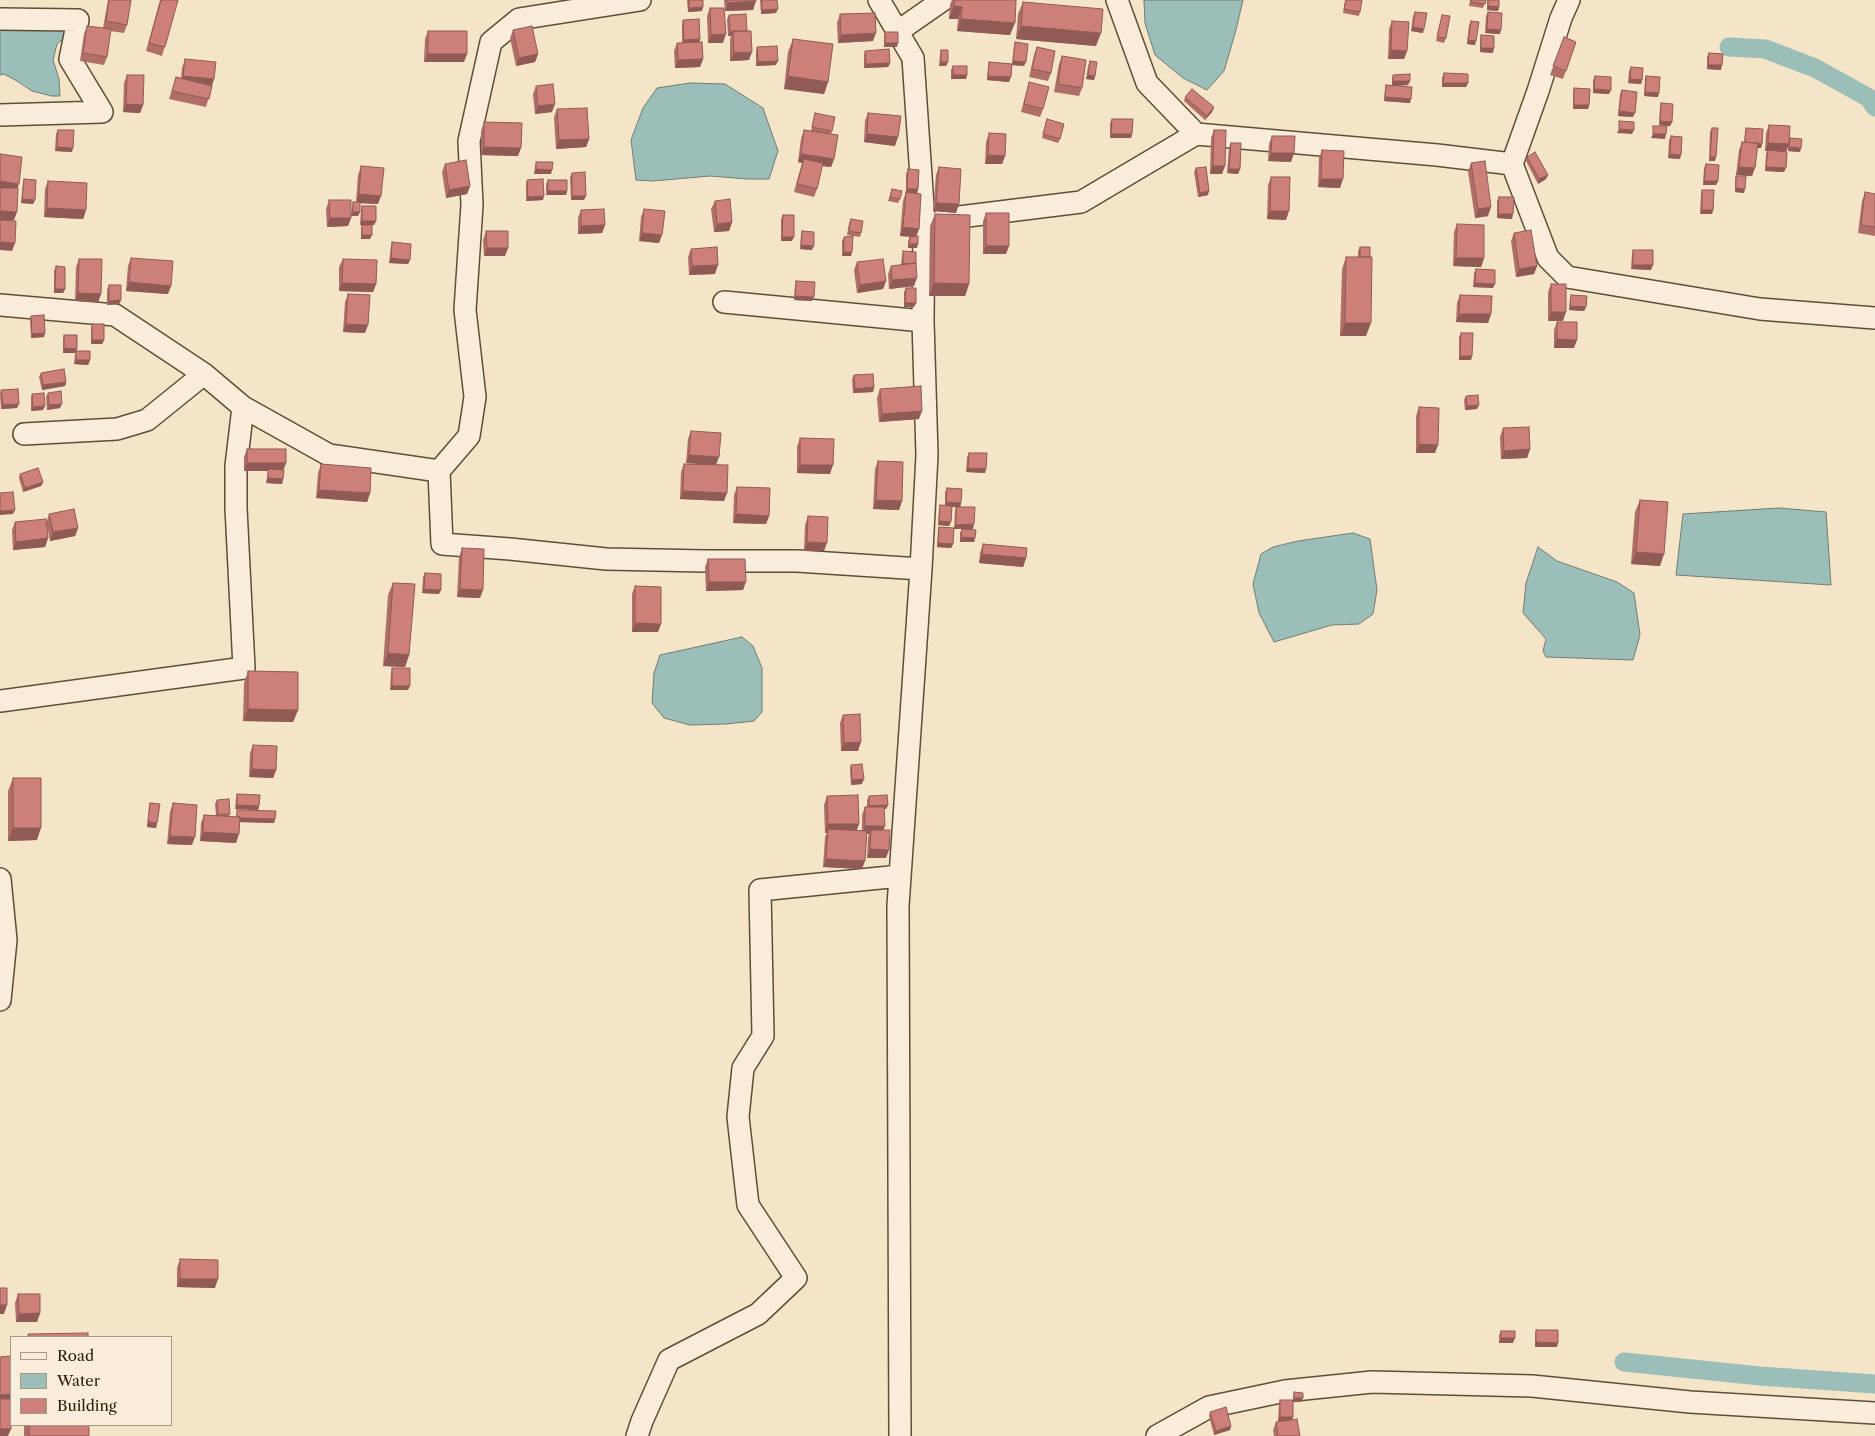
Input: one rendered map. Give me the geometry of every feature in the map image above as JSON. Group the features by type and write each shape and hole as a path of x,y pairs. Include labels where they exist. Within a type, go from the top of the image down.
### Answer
{"street":[{"path":"640,0 519,19 491,42 470,141 472,205 465,310 475,397 469,436 439,471 442,544 606,559 705,562 797,561 922,568"},
{"path":"879,0 913,58 924,221 927,455 922,568 898,906 900,1436"},
{"path":"897,32 943,0"},
{"path":"1117,0 1147,83 1196,134"},
{"path":"1565,9 1512,164 1548,258 1567,277 1760,309 1875,318"},
{"path":"0,19 78,20 70,59 102,112 0,115"},
{"path":"924,221 1080,202 1196,134 1437,155 1512,164"},
{"path":"724,302 924,321"},
{"path":"0,305 115,315 204,374 243,407 329,455 439,471"},
{"path":"24,434 117,429 147,420 204,374"},
{"path":"0,701 244,668 236,483 236,466 243,407"},
{"path":"637,1436 669,1360 758,1314 796,1278 748,1205 738,1117 743,1068 763,1036 760,890 900,876"},
{"path":"0,879 6,940 0,1000"},
{"path":"1157,1436 1209,1407 1285,1390 1372,1382 1532,1386 1690,1402 1875,1413"}],"water":[{"path":"1144,0 1243,0 1224,71 1207,90 1183,78 1155,55 1145,23"},
{"path":"58,22 69,34 57,44 53,60 59,79 60,96 32,91 4,74 0,75 0,24"},
{"path":"690,83 725,84 763,108 778,151 769,179 710,176 653,181 636,180 631,140 643,108 657,88"},
{"path":"1779,508 1826,512 1831,585 1676,575 1683,514"},
{"path":"1353,533 1370,539 1377,590 1373,614 1359,624 1332,625 1274,642 1259,613 1253,584 1261,554 1273,547 1298,541"},
{"path":"1538,547 1557,561 1617,582 1634,593 1640,635 1633,660 1546,657 1543,651 1546,639 1523,613 1526,583"},
{"path":"742,637 753,646 762,668 762,712 754,721 690,725 664,718 652,703 654,673 660,655"}],"building":[{"path":"109,0 131,0 127,25 106,21"},
{"path":"161,0 178,0 165,47 149,43"},
{"path":"689,0 703,0 703,7 689,8"},
{"path":"728,0 756,0 756,1 728,3"},
{"path":"762,0 777,0 778,9 762,10"},
{"path":"954,0 1016,0 1015,23 961,19 962,7 954,6"},
{"path":"1346,0 1362,0 1360,12 1344,9"},
{"path":"1471,0 1486,0 1485,4 1471,2"},
{"path":"1488,0 1499,0 1499,7 1488,6"},
{"path":"1023,2 1103,9 1101,33 1021,26"},
{"path":"710,8 724,8 726,34 711,35"},
{"path":"1415,12 1427,13 1424,29 1413,27"},
{"path":"1488,12 1502,13 1501,30 1487,29"},
{"path":"875,13 876,33 841,35 840,14"},
{"path":"746,14 747,31 730,32 729,15"},
{"path":"1442,15 1450,16 1446,38 1437,37"},
{"path":"699,19 700,39 684,40 683,20"},
{"path":"1392,21 1409,22 1407,51 1391,50"},
{"path":"1471,21 1479,22 1476,41 1468,40"},
{"path":"87,26 111,29 107,57 83,53"},
{"path":"532,26 538,54 519,58 513,30"},
{"path":"428,31 467,31 467,54 428,54"},
{"path":"733,31 751,31 752,52 734,53"},
{"path":"885,32 898,32 898,43 885,43"},
{"path":"1481,35 1494,36 1494,48 1481,48"},
{"path":"1564,37 1576,42 1566,71 1553,66"},
{"path":"793,39 833,44 828,82 788,76"},
{"path":"702,42 703,59 678,60 677,43"},
{"path":"1015,42 1028,44 1026,62 1013,61"},
{"path":"777,46 778,61 758,62 757,47"},
{"path":"1037,47 1055,51 1051,73 1032,69"},
{"path":"889,49 890,63 866,64 865,51"},
{"path":"941,50 948,50 948,62 941,62"},
{"path":"1709,53 1723,54 1722,65 1708,65"},
{"path":"1062,56 1086,60 1082,88 1058,84"},
{"path":"185,59 216,62 214,79 183,76"},
{"path":"1090,61 1097,62 1095,76 1088,75"},
{"path":"989,62 1012,64 1011,77 988,76"},
{"path":"953,66 967,66 967,75 953,75"},
{"path":"1631,67 1643,68 1642,80 1630,79"},
{"path":"1444,73 1468,74 1468,83 1443,83"},
{"path":"1410,74 1410,81 1393,81 1393,75"},
{"path":"127,75 144,75 143,105 126,104"},
{"path":"1595,76 1611,77 1611,90 1594,89"},
{"path":"1646,76 1660,77 1659,93 1645,92"},
{"path":"176,77 212,86 209,99 172,91"},
{"path":"1029,82 1049,87 1043,109 1024,104"},
{"path":"553,84 555,104 538,106 536,86"},
{"path":"1386,85 1412,87 1411,99 1385,97"},
{"path":"1574,88 1590,89 1589,105 1574,105"},
{"path":"1192,89 1214,107 1207,116 1185,97"},
{"path":"1622,90 1637,92 1635,113 1619,111"},
{"path":"1661,103 1673,104 1672,122 1660,121"},
{"path":"587,108 589,139 559,140 557,109"},
{"path":"815,113 835,117 832,131 812,127"},
{"path":"868,113 901,116 898,137 867,134"},
{"path":"1047,119 1064,124 1060,139 1043,134"},
{"path":"1112,119 1133,119 1132,134 1111,134"},
{"path":"1619,121 1634,122 1634,130 1619,129"},
{"path":"484,122 522,123 521,148 484,147"},
{"path":"1769,125 1790,126 1789,144 1768,143"},
{"path":"1653,126 1667,126 1666,134 1653,134"},
{"path":"1712,128 1718,128 1716,157 1710,157"},
{"path":"1746,128 1763,129 1762,144 1745,142"},
{"path":"58,130 74,130 73,148 57,147"},
{"path":"804,130 838,135 834,159 801,154"},
{"path":"1214,130 1226,130 1225,166 1213,166"},
{"path":"989,133 1006,134 1005,156 988,155"},
{"path":"1272,136 1295,136 1294,153 1271,153"},
{"path":"1671,136 1682,137 1681,155 1670,154"},
{"path":"1790,138 1802,139 1801,148 1789,147"},
{"path":"1742,142 1758,143 1755,168 1739,167"},
{"path":"1231,143 1241,143 1240,169 1229,169"},
{"path":"1322,150 1344,151 1343,179 1321,179"},
{"path":"1768,150 1787,152 1786,168 1766,167"},
{"path":"1535,152 1548,175 1539,179 1527,157"},
{"path":"0,154 22,157 19,184 0,181"},
{"path":"804,159 823,163 817,189 797,184"},
{"path":"466,160 470,186 449,190 445,164"},
{"path":"1485,161 1491,207 1478,209 1471,163"},
{"path":"536,162 553,162 552,170 536,169"},
{"path":"1706,164 1719,165 1718,181 1704,181"},
{"path":"361,166 384,168 381,196 359,194"},
{"path":"939,167 961,169 959,204 936,203"},
{"path":"1206,167 1209,191 1200,193 1196,168"},
{"path":"908,169 919,170 918,189 907,189"},
{"path":"585,172 586,196 572,196 572,173"},
{"path":"1736,176 1746,176 1745,189 1736,188"},
{"path":"1271,177 1290,177 1289,211 1270,211"},
{"path":"24,179 36,180 35,200 22,199"},
{"path":"543,179 544,196 528,197 527,180"},
{"path":"548,180 567,180 567,191 548,191"},
{"path":"48,181 87,183 86,210 47,208"},
{"path":"0,188 18,188 17,212 0,211"},
{"path":"892,189 902,191 900,199 890,197"},
{"path":"1702,190 1714,190 1713,210 1702,210"},
{"path":"906,192 921,194 919,229 903,227"},
{"path":"1865,192 1875,194 1875,227 1861,225"},
{"path":"1499,197 1514,197 1513,214 1498,214"},
{"path":"730,199 732,222 717,224 715,201"},
{"path":"329,200 351,200 351,218 330,218"},
{"path":"353,202 360,202 360,212 353,212"},
{"path":"362,206 376,206 376,221 362,221"},
{"path":"604,209 605,225 581,226 581,210"},
{"path":"644,209 665,211 662,235 642,233"},
{"path":"986,213 1009,213 1009,246 986,246"},
{"path":"935,214 970,215 969,284 934,283"},
{"path":"783,215 794,215 794,237 782,237"},
{"path":"851,219 863,221 861,233 849,231"},
{"path":"0,220 16,221 15,243 0,242"},
{"path":"1457,224 1484,225 1484,258 1456,258"},
{"path":"362,225 372,225 372,235 362,235"},
{"path":"1531,230 1537,266 1519,269 1514,233"},
{"path":"486,231 508,231 508,248 487,248"},
{"path":"802,231 814,232 814,246 801,245"},
{"path":"853,236 852,252 844,252 844,237"},
{"path":"918,236 918,244 909,244 910,237"},
{"path":"392,242 411,244 410,260 391,258"},
{"path":"717,247 718,265 692,266 691,249"},
{"path":"1360,247 1370,247 1370,257 1360,257"},
{"path":"1633,250 1653,250 1653,265 1633,265"},
{"path":"903,251 916,252 916,263 903,264"},
{"path":"1346,257 1372,257 1371,323 1345,323"},
{"path":"131,258 173,261 171,286 129,282"},
{"path":"79,259 102,259 101,294 78,293"},
{"path":"343,259 377,260 376,284 342,283"},
{"path":"883,259 886,281 860,285 857,262"},
{"path":"916,263 917,278 892,280 891,266"},
{"path":"56,266 65,267 65,289 55,289"},
{"path":"1476,269 1495,270 1495,284 1475,283"},
{"path":"796,281 815,282 814,297 795,296"},
{"path":"1551,284 1566,284 1566,312 1551,312"},
{"path":"109,285 121,285 121,300 109,301"},
{"path":"906,288 916,288 916,303 905,303"},
{"path":"348,294 370,295 368,325 346,324"},
{"path":"1460,295 1492,296 1491,314 1459,314"},
{"path":"1571,295 1587,296 1586,307 1570,306"},
{"path":"44,315 45,333 32,334 31,316"},
{"path":"1557,322 1577,322 1577,340 1557,339"},
{"path":"92,324 104,324 104,340 92,340"},
{"path":"1461,333 1473,333 1472,356 1460,356"},
{"path":"64,335 77,335 77,349 64,348"},
{"path":"76,351 90,351 90,360 76,360"},
{"path":"64,369 66,382 43,385 41,373"},
{"path":"873,374 874,387 855,389 854,375"},
{"path":"921,386 922,411 882,414 880,389"},
{"path":"18,389 19,404 3,405 1,390"},
{"path":"61,391 62,404 49,405 48,393"},
{"path":"44,393 45,406 33,407 32,394"},
{"path":"1478,395 1479,405 1467,406 1466,396"},
{"path":"1419,407 1439,408 1438,445 1419,444"},
{"path":"1529,427 1530,449 1504,451 1503,428"},
{"path":"691,431 721,433 719,457 689,455"},
{"path":"800,438 834,439 833,465 800,465"},
{"path":"247,449 286,449 286,463 247,463"},
{"path":"969,453 987,453 986,469 968,468"},
{"path":"878,461 903,462 902,501 876,500"},
{"path":"321,464 371,468 370,493 319,490"},
{"path":"684,464 728,465 727,493 683,491"},
{"path":"38,468 43,482 25,488 20,474"},
{"path":"268,469 284,470 283,479 268,478"},
{"path":"737,487 770,488 769,516 736,514"},
{"path":"947,488 962,489 961,503 946,502"},
{"path":"13,492 15,510 0,511 0,493"},
{"path":"1640,500 1668,502 1664,554 1636,552"},
{"path":"940,505 952,506 951,522 939,521"},
{"path":"956,507 975,507 974,524 956,525"},
{"path":"74,509 78,528 53,532 49,514"},
{"path":"808,516 828,517 827,543 807,542"},
{"path":"46,519 48,538 16,542 15,522"},
{"path":"939,527 954,528 953,544 938,543"},
{"path":"962,529 976,530 975,538 961,537"},
{"path":"983,544 1027,548 1026,558 982,554"},
{"path":"462,548 484,549 483,590 460,589"},
{"path":"708,559 745,559 746,582 709,582"},
{"path":"425,573 441,574 441,590 424,589"},
{"path":"393,583 415,584 409,655 388,653"},
{"path":"635,586 661,587 661,624 635,623"},
{"path":"392,668 410,668 410,686 392,686"},
{"path":"248,671 298,672 298,710 248,709"},
{"path":"860,714 861,742 844,743 843,715"},
{"path":"253,745 277,746 276,770 252,769"},
{"path":"862,764 864,779 852,780 851,765"},
{"path":"13,778 41,778 41,828 13,828"},
{"path":"237,794 260,795 259,806 237,805"},
{"path":"858,795 859,824 828,824 827,796"},
{"path":"887,795 888,805 869,806 869,796"},
{"path":"229,799 230,814 218,815 217,800"},
{"path":"150,803 160,804 157,823 148,822"},
{"path":"173,803 197,805 195,837 170,836"},
{"path":"865,807 884,807 885,826 865,826"},
{"path":"237,810 276,811 275,819 240,818 237,817"},
{"path":"204,815 240,817 239,834 203,832"},
{"path":"828,829 867,831 865,861 826,859"},
{"path":"871,830 890,830 889,850 870,849"},
{"path":"180,1259 218,1260 218,1279 180,1279"},
{"path":"0,1288 7,1288 7,1305 0,1305"},
{"path":"18,1294 40,1294 40,1313 19,1314"},
{"path":"1536,1330 1558,1330 1558,1343 1536,1342"},
{"path":"1501,1331 1515,1331 1515,1338 1501,1338"},
{"path":"88,1333 88,1336 28,1336 28,1334"},
{"path":"10,1356 10,1394 0,1395 0,1357"},
{"path":"1294,1392 1303,1393 1303,1398 1294,1398"},
{"path":"0,1399 10,1399 11,1429 0,1429"},
{"path":"1280,1400 1293,1400 1293,1417 1280,1417"},
{"path":"1226,1407 1231,1426 1216,1431 1210,1412"},
{"path":"1297,1419 1300,1436 1278,1436 1276,1422"},
{"path":"29,1426 89,1426 89,1436 29,1436"}],"waterway":[{"path":"1729,47 1765,49 1815,68 1869,98 1875,107"},
{"path":"1624,1362 1760,1376 1875,1384"}]}
